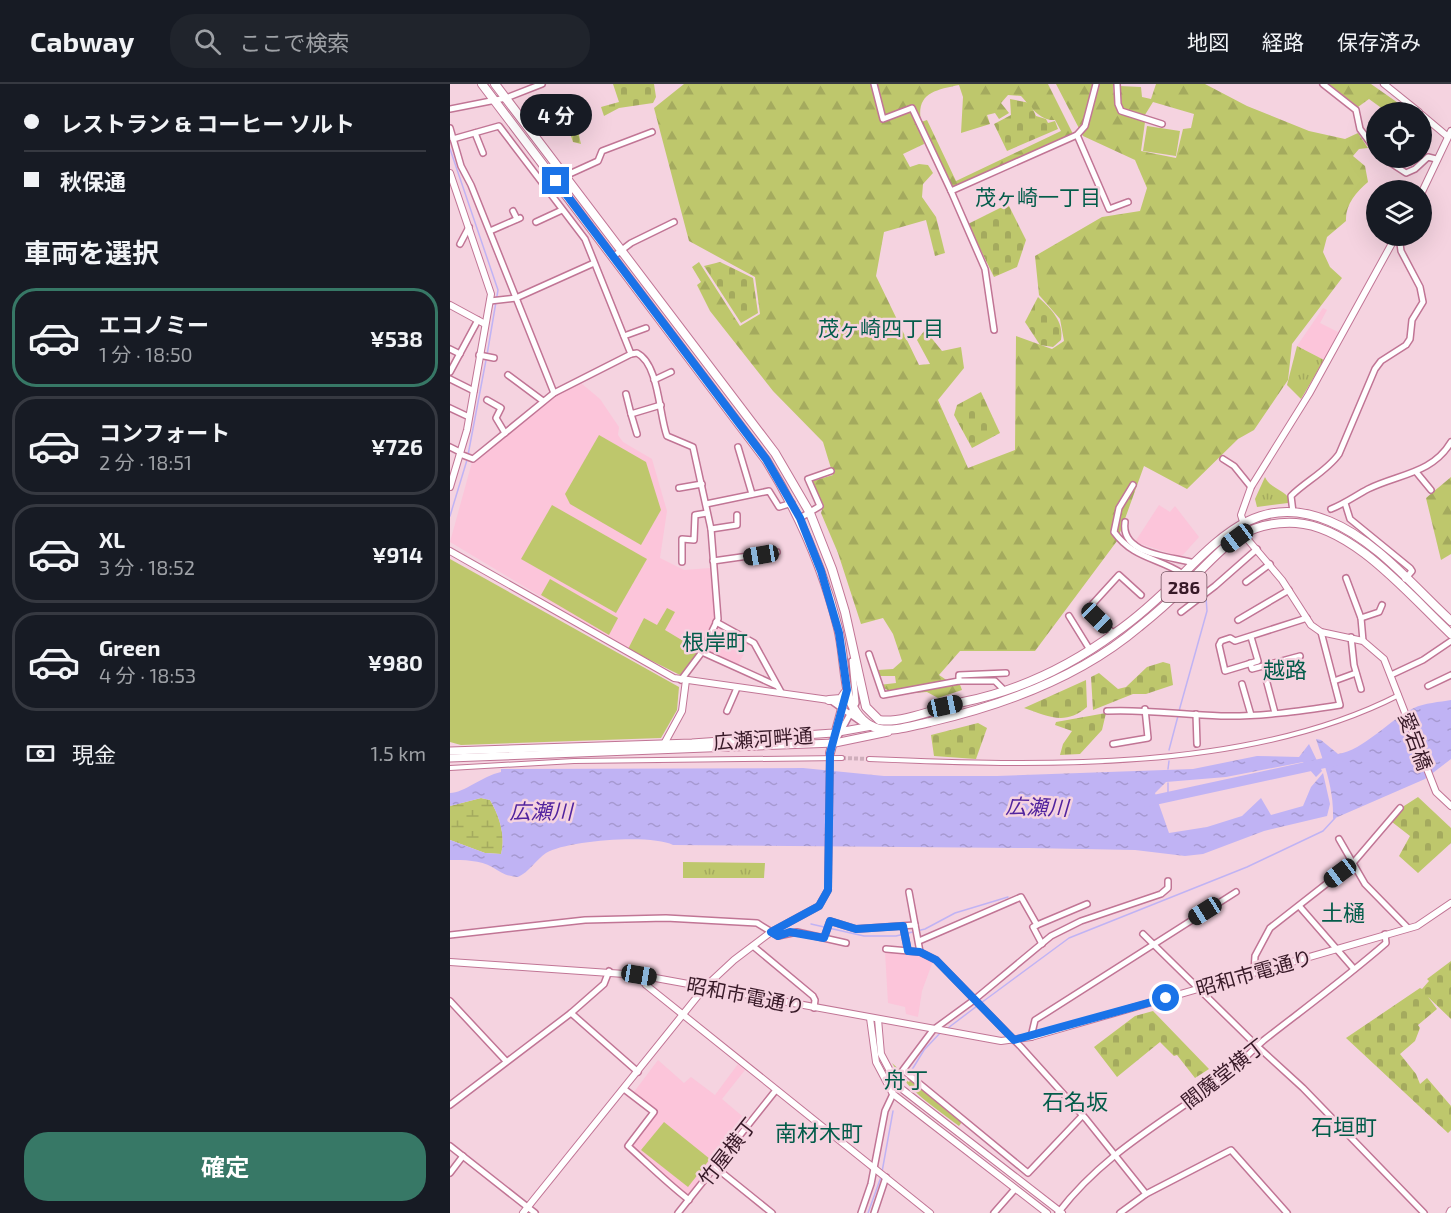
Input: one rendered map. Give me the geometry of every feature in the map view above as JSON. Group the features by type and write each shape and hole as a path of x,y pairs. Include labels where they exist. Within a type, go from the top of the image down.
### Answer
{"highway":[{"path":"482,84 741,422 792,503 800,518 834,614 852,713 871,726 888,732"},
{"path":"495,84 775,453 810,513 838,590 866,707 874,717 885,721"},
{"name":"広瀬河畔通","path":"885,721 1005,691 1061,666 1114,634 1154,602 1216,540 1241,523 1259,516 1293,513 1328,520 1351,532 1405,579 1414,594"},
{"name":"広瀬河畔通","path":"888,732 1012,699 1074,670 1137,630 1225,547 1245,533 1265,525 1287,523 1329,531 1366,555 1414,594"},
{"name":"286","path":"1414,594 1451,621"},
{"name":"286","path":"1414,594 1451,634"},
{"path":"829,699 841,699 847,690"},
{"path":"834,752 847,690"}],"main road":[{"name":"広瀬河畔通","path":"450,751 664,744 838,732 885,721"},
{"name":"広瀬河畔通","path":"450,758 834,752 888,732"}],"street":[{"path":"450,109 483,100 506,98 542,84"},
{"path":"874,84 883,119 912,108 986,269 994,330"},
{"path":"951,190 1077,135 1085,126 1096,84"},
{"path":"1117,84 1118,105 1121,111 1162,124"},
{"path":"1323,84 1356,110 1360,129 1366,137"},
{"path":"1384,84 1406,102"},
{"path":"1427,180 1449,133 1432,124"},
{"path":"453,139 499,126 585,239 631,354"},
{"path":"450,128 461,166 490,231 554,393"},
{"path":"565,176 598,161 602,151 652,132"},
{"path":"476,133 483,153"},
{"path":"1077,135 1109,210 1128,202"},
{"path":"1432,158 1436,159"},
{"path":"1398,168 1406,173 1416,168"},
{"path":"450,172 451,182 490,285 493,301 485,324 464,455 450,488"},
{"path":"536,222 562,210"},
{"path":"490,231 518,219 513,211"},
{"path":"614,256 622,249 674,222"},
{"path":"460,244 469,227"},
{"path":"1107,711 1145,709 1251,716 1340,705 1321,632 1306,618 1289,590 1245,533 1241,523 1243,502 1309,394 1392,246"},
{"path":"1293,513 1291,496 1305,482 1331,465 1339,454 1375,369 1381,361 1406,345 1410,339 1412,320 1423,302 1420,287 1400,246"},
{"path":"493,301 516,298 594,263"},
{"path":"450,305 485,324"},
{"path":"450,372 478,320"},
{"path":"624,336 646,328"},
{"path":"450,349 460,354"},
{"path":"450,447 473,459 554,393 631,354 642,355 654,380 667,436 693,447 711,528 713,561 716,622 702,652 683,680 681,711 664,744"},
{"path":"481,356 492,358"},
{"path":"654,380 671,372"},
{"path":"507,375 543,401"},
{"path":"450,379 474,391"},
{"path":"626,394 637,434"},
{"path":"487,400 501,408 496,418 505,433"},
{"path":"632,414 661,405"},
{"path":"450,408 470,417"},
{"path":"1331,509 1368,489 1417,473 1435,461 1451,442"},
{"path":"738,447 752,494"},
{"path":"1223,459 1234,466 1251,487"},
{"path":"800,518 820,506 808,479 831,471"},
{"path":"1417,473 1431,490"},
{"path":"679,488 702,484"},
{"path":"1133,485 1119,508 1114,532 1122,542 1144,558 1162,562 1183,574"},
{"path":"706,504 769,491 779,507 792,503"},
{"path":"1345,503 1350,519 1410,568 1412,571 1405,579"},
{"path":"682,562 682,539 694,540 695,515 707,513"},
{"path":"711,528 736,525 737,515"},
{"path":"1125,522 1124,533 1131,543 1169,558 1194,563"},
{"path":"1180,612 1215,586 1257,549"},
{"path":"450,551 643,663 683,680 737,688 779,689 829,699 842,710 852,713"},
{"path":"713,561 777,552"},
{"path":"1246,582 1270,564"},
{"path":"1114,634 1088,609 1119,574 1141,595"},
{"path":"1321,632 1363,641 1361,618 1346,578"},
{"path":"1238,620 1289,590"},
{"path":"1361,618 1379,612 1382,605"},
{"path":"1069,616 1090,650"},
{"path":"1251,637 1258,661 1225,671 1219,645 1221,641 1230,638 1235,641 1251,637 1306,618"},
{"path":"716,622 754,643 779,689"},
{"path":"1351,637 1356,673 1361,689"},
{"name":"愛宕橋","path":"1363,641 1381,655 1391,675 1431,782 1436,792 1451,806"},
{"path":"1391,675 1424,660 1451,641"},
{"path":"838,732 852,713 856,686 853,650"},
{"path":"702,652 779,689"},
{"path":"869,654 883,694 959,681 995,681 1005,691"},
{"path":"1250,663 1252,669 1300,656"},
{"path":"959,681 959,675 1006,673"},
{"path":"1334,681 1356,673"},
{"path":"1428,686 1451,675"},
{"path":"1266,679 1275,713"},
{"path":"1242,684 1251,716"},
{"path":"727,711 737,688"},
{"path":"869,759 1061,763 1170,755 1260,741 1314,729 1361,714 1400,698"},
{"path":"1113,744 1148,738 1145,709"},
{"path":"1197,714 1197,744"},
{"path":"450,768 574,761 816,756 834,752 828,890 819,906 771,932 705,987 526,1210"},
{"path":"1254,972 1255,956 1270,928 1300,907 1353,863 1400,808"},
{"path":"1339,839 1365,884 1408,928"},
{"path":"1082,1116 1028,1173 903,1070 935,1030 976,1001 1051,936 1081,921 1161,894 1168,888 1168,881"},
{"path":"909,891 920,952"},
{"path":"1030,1037 1035,1020 1236,892"},
{"path":"919,939 1021,897 1037,925"},
{"name":"昭和市電通り","path":"450,962 609,971 639,975 1001,1041 1030,1037 1408,928 1425,922 1451,903"},
{"path":"1042,944 1033,927 1087,904"},
{"path":"1300,907 1354,969"},
{"path":"450,935 585,920 666,918 757,923 778,936 790,932 825,936 846,943"},
{"path":"825,936 830,921 856,929 915,926"},
{"path":"903,926 908,951"},
{"path":"1143,934 1257,1047 1303,1088 1424,1213"},
{"name":"閻魔堂横丁","path":"1060,1212 1084,1181 1115,1154 1157,1122 1221,1079 1386,943 1385,934"},
{"path":"753,946 813,996 814,1008"},
{"path":"886,949 920,952 936,960 1014,1040 1115,1154 1146,1194"},
{"path":"450,1105 506,1061 514,1059 571,1013 604,984 609,971"},
{"path":"639,975 646,984 930,1213"},
{"path":"450,1001 506,1061"},
{"path":"571,1013 638,1072"},
{"path":"870,1018 876,1062 893,1094 1047,1213"},
{"path":"878,1020 881,1054 893,1079 910,1096 1060,1212"},
{"path":"624,1089 654,1112 628,1146 654,1169 657,1175 689,1200"},
{"name":"竹屋横丁","path":"678,1213 776,1090"},
{"path":"861,1213 875,1168 885,1111 893,1094"},
{"path":"968,1141 977,1130"},
{"path":"450,1146 526,1210 535,1213"},
{"path":"1120,1213 1146,1194 1231,1150 1287,1213"},
{"path":"450,1173 463,1156"},
{"path":"715,1167 772,1213"},
{"path":"874,1213 885,1176"},
{"path":"994,1213 1015,1189"}],"shaded area":[{"path":"1323,308 1327,310 1320,323 1338,332 1324,360 1297,346"},
{"path":"581,383 600,399 619,427 618,435 623,442 652,459 667,511 660,558 684,570 710,568 715,618 700,651 644,618 628,649 450,542 472,462 555,395"},
{"path":"1159,505 1170,512 1175,506 1199,537 1181,557 1135,542"},
{"path":"717,626 750,642 737,667 707,653 706,648"},
{"path":"885,952 922,956 933,961 922,991 918,1017 906,1014 905,1007 888,1003"},
{"path":"658,1060 684,1083 691,1077 715,1095 738,1064 745,1070 722,1099 748,1121 689,1197 658,1174 631,1146 659,1111 634,1092"}],"green space":[{"path":"613,84 654,84 656,97 653,103 619,108 604,116 601,107 619,102"},
{"path":"684,84 1048,84 1073,134 952,187 921,123 924,144 903,154 910,167 919,164 928,165 933,173 923,184 922,197 936,217 945,253 935,256 926,220 884,232 876,276 919,365 930,364 917,340 925,330 942,351 961,347 964,368 938,400 968,468 1015,450 1016,336 1052,349 1064,341 1060,319 1039,295 1035,256 1102,217 1140,211 1147,188 1135,160 1083,136 1056,84 1113,84 1115,100 1120,110 1145,122 1141,151 1176,158 1183,129 1191,128 1194,114 1153,102 1143,118 1123,110 1119,86 1141,87 1142,97 1151,99 1156,84 1205,84 1247,106 1309,131 1345,139 1358,133 1366,145 1366,148 1359,149 1353,156 1365,166 1368,180 1352,199 1347,210 1346,221 1327,237 1323,252 1330,267 1342,278 1292,344 1288,380 1254,430 1238,439 1187,489 1144,466 1117,541 1035,651 960,651 939,675 948,681 959,682 962,690 938,698 927,692 894,694 879,685 896,683 895,676 880,676 878,670 893,669 902,661 893,634 883,618 861,624 838,553 821,513 823,507 812,484 813,481 833,475 823,442 773,391 710,311 697,285 701,282 692,267 699,262 740,326 760,314 755,277 689,241 654,108","holes":["959,85 963,97 961,133 990,124 987,115 995,113 999,119 1009,113 1001,103 1008,95 1021,96 1040,115 1055,120 1061,131 956,181 927,120 921,122 921,105 929,94"]},
{"path":"1329,84 1371,84 1397,102 1373,102 1369,99 1358,107"},
{"path":"1010,99 1030,103 1036,116 1046,119 1048,123 1055,121 1058,129 1007,151 994,124 1011,115"},
{"path":"578,108 585,127 578,131 581,144 573,142 563,113"},
{"path":"1147,126 1180,131 1176,156 1143,151"},
{"path":"1008,204 1026,240 1017,267 994,277 968,224"},
{"path":"720,262 753,278 758,313 741,323 704,266"},
{"path":"1038,297 1052,311 1060,327 1061,340 1053,347 1040,345 1025,322"},
{"path":"1297,346 1324,360 1301,399 1287,385"},
{"path":"981,392 1000,433 972,448 954,415 957,405"},
{"path":"599,435 646,462 661,510 641,545 570,504 565,494"},
{"path":"1265,477 1269,483 1288,497 1288,503 1257,507 1255,499"},
{"path":"1451,477 1451,554 1441,560 1426,498"},
{"path":"552,505 647,559 616,613 521,559"},
{"path":"450,559 679,687 677,710 661,738 461,745 450,742"},
{"path":"550,579 618,618 609,635 541,595"},
{"path":"667,608 675,612 665,630 700,651 680,675 628,649 644,618 657,625"},
{"path":"1163,662 1170,664 1173,685 1146,694 1133,694 1093,710 1091,677 1099,673 1118,689 1126,687 1147,667"},
{"path":"1086,680 1087,707 1079,713 1056,718 1024,708"},
{"path":"1106,713 1102,730 1080,754 1060,755 1063,744 1072,731 1055,725 1056,722"},
{"path":"978,723 987,728 976,759 934,756 931,735"},
{"path":"1418,797 1451,828 1451,843 1418,873 1399,856 1410,836 1392,822 1404,806"},
{"path":"481,798 490,800 499,819 503,840 501,854 485,853 450,840 450,806"},
{"path":"683,862 765,863 764,878 683,878"},
{"path":"1451,961 1451,1019 1428,997 1437,1009 1418,1025 1420,1028 1415,1041 1400,1054 1416,1074 1420,1084 1427,1078 1451,1106 1451,1130 1448,1133 1346,1038 1420,988 1422,989 1429,981 1427,979"},
{"path":"1153,1011 1209,1069 1195,1078 1177,1055 1174,1056 1160,1042 1117,1077 1094,1047 1135,1016"},
{"path":"892,1063 904,1074 903,1078 909,1082 911,1079 962,1122 959,1126 914,1090 898,1073"},
{"path":"664,1122 710,1159 688,1187 641,1150"}],"water":[{"path":"1451,700 1451,759 1425,779 1333,819 1326,769 1316,739 1321,740 1338,754 1348,752 1414,708"},
{"name":"広瀬川","path":"1309,744 1322,771 1316,777 1303,762 1226,777 1166,782 1155,793 1169,833 1207,827 1242,816 1261,798 1271,815 1303,806 1311,787 1323,773 1330,804 1327,816 1264,831 1203,854 1185,856 1135,850 1029,848 673,845 629,839 590,842 557,848 546,853 518,877 504,874 483,863 450,860 450,840 485,853 501,854 503,840 501,826 490,800 481,798 450,806 450,793 501,772 501,769 803,768 884,776 997,776 1193,769 1257,756 1299,757"}],"waterway":[{"path":"450,149 498,290 487,355"},
{"path":"468,455 486,360"},
{"path":"450,516 467,460"},
{"path":"1179,711 1207,611 1206,597"},
{"path":"1169,750 1178,716"},
{"name":"広瀬川","path":"1145,802 1338,760"},
{"path":"1168,769 1169,761"},
{"path":"1168,783 1168,798"},
{"path":"981,1003 1069,938 1247,867 1323,831 1335,818"},
{"path":"811,924 864,936 896,936 925,929 955,913 1008,897"},
{"path":"948,1028 977,1006"},
{"path":"910,1073 924,1050 941,1032"},
{"path":"882,1172 893,1111"},
{"path":"868,1213 881,1177"}],"tunnel":[{"path":"842,758 869,759"}],"district":[{"name":"茂ヶ崎一丁目","path":"1038,196"},
{"name":"茂ヶ崎四丁目","path":"881,327"},
{"name":"根岸町","path":"715,641"},
{"name":"越路","path":"1285,669"},
{"name":"土樋","path":"1343,912"},
{"name":"舟丁","path":"906,1079"},
{"name":"石名坂","path":"1075,1101"},
{"name":"石垣町","path":"1344,1126"},
{"name":"南材木町","path":"819,1132"}],"route":[{"path":"556,181 741,422 766,459 800,518 831,602 843,654 847,690 845,702 833,733 830,753 828,890 824,902 819,906 771,932 778,936 790,932 824,938 830,921 856,929 903,926 908,951 920,952 933,957 1014,1040 1166,998"}]}
